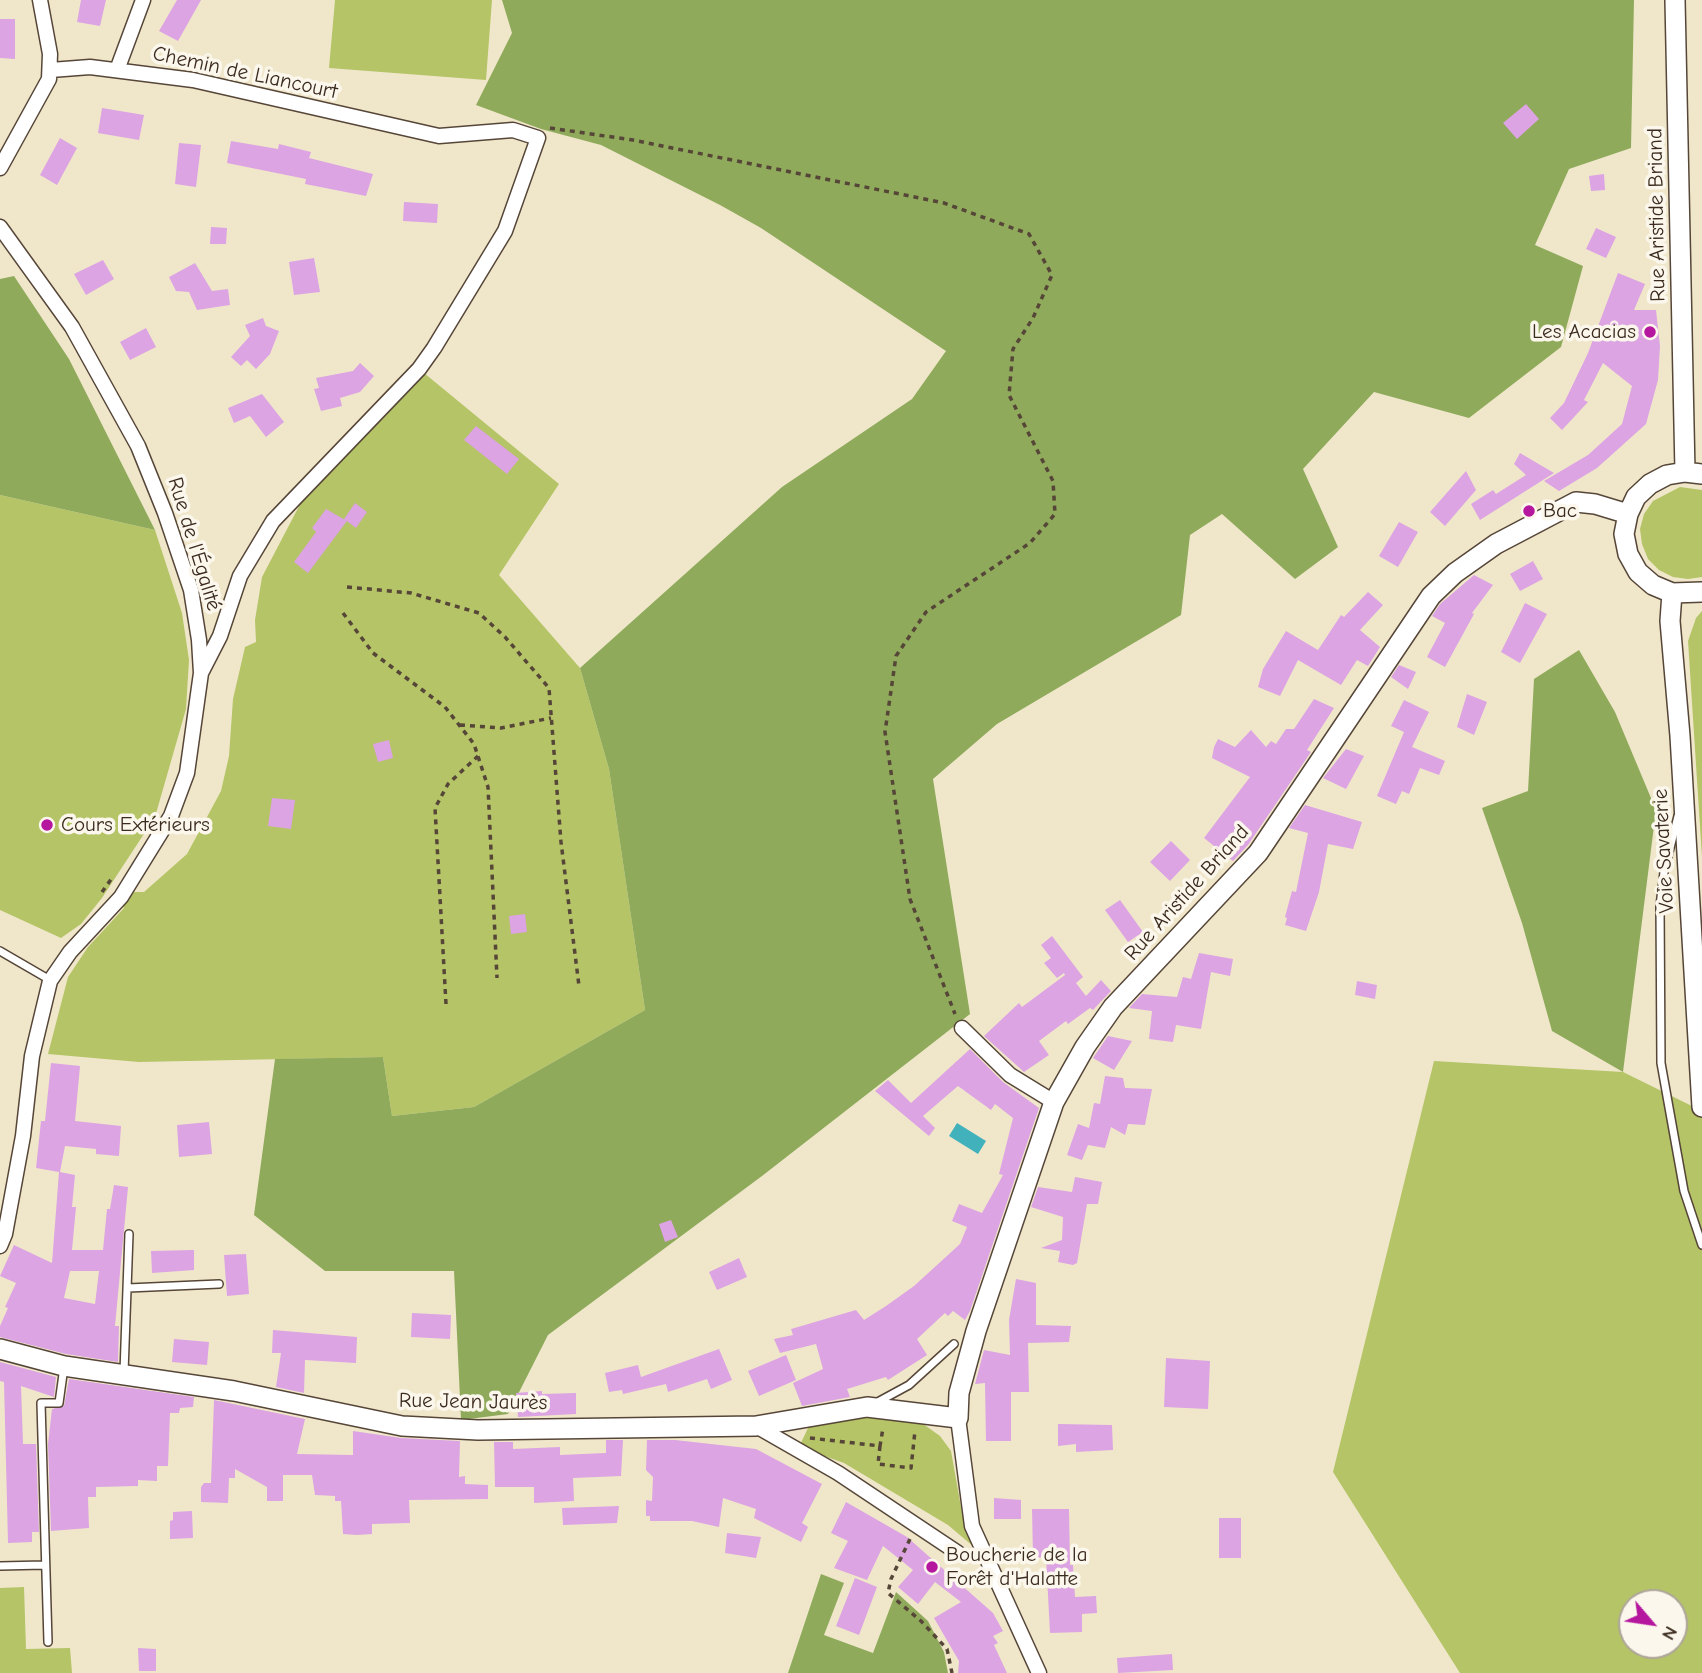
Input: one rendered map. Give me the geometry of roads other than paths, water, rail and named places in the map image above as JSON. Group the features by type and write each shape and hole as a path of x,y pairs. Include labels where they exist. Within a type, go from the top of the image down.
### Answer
{"street":[{"path":"0,168 51,70 40,0"},
{"path":"117,70 143,0"},
{"name":"Rue Aristide Briand","path":"1675,0 1693,473"},
{"name":"Chemin de Liancourt","path":"51,70 79,67 193,80 439,136 513,130 538,138 505,231 434,348 419,369 273,521 240,576 220,636 201,673"},
{"name":"Rue de l'Égalité","path":"0,227 72,327 138,446 165,513 191,590 200,640 201,673 187,773 171,816 121,897 70,952 50,981 32,1056 23,1136 5,1234 0,1246"},
{"path":"1693,473 1667,475 1650,484 1636,497 1628,514 1625,534 1628,554 1638,572 1653,585 1672,593 1702,592"},
{"name":"Rue Aristide Briand","path":"958,1419 959,1393 976,1331 1054,1102 1084,1046 1113,1007 1258,853 1431,596 1455,573 1496,544 1576,502 1595,504 1628,514"},
{"name":"Voie Savaterie","path":"1672,593 1670,621 1684,795 1702,1107"},
{"path":"962,1028 1010,1074 1054,1102"},
{"name":"Rue Jean Jaurès","path":"0,1349 64,1366 124,1377 234,1391 402,1426 478,1430 755,1426 867,1407 958,1419"},
{"path":"958,1419 972,1526 1039,1673"},
{"path":"755,1426 838,1473 958,1553"}],"lane":[{"path":"1684,795 1664,872 1660,906 1661,1063 1684,1191 1702,1245"},
{"path":"0,951 50,981"},
{"path":"124,1377 129,1234"},
{"path":"128,1288 219,1284"},
{"path":"867,1407 909,1385 954,1344"},
{"path":"48,1642 41,1403 59,1404 64,1366"},
{"path":"0,1566 44,1565"}],"water":[{"path":"957,1123 986,1141 978,1154 949,1136"}],"place":[{"name":"Les Acacias","path":"1650,332"},
{"name":"Bac","path":"1529,511"},
{"name":"Cours Extérieurs","path":"47,825"},
{"name":"Boucherie de la Forêt d'Halatte","path":"932,1567"}]}
